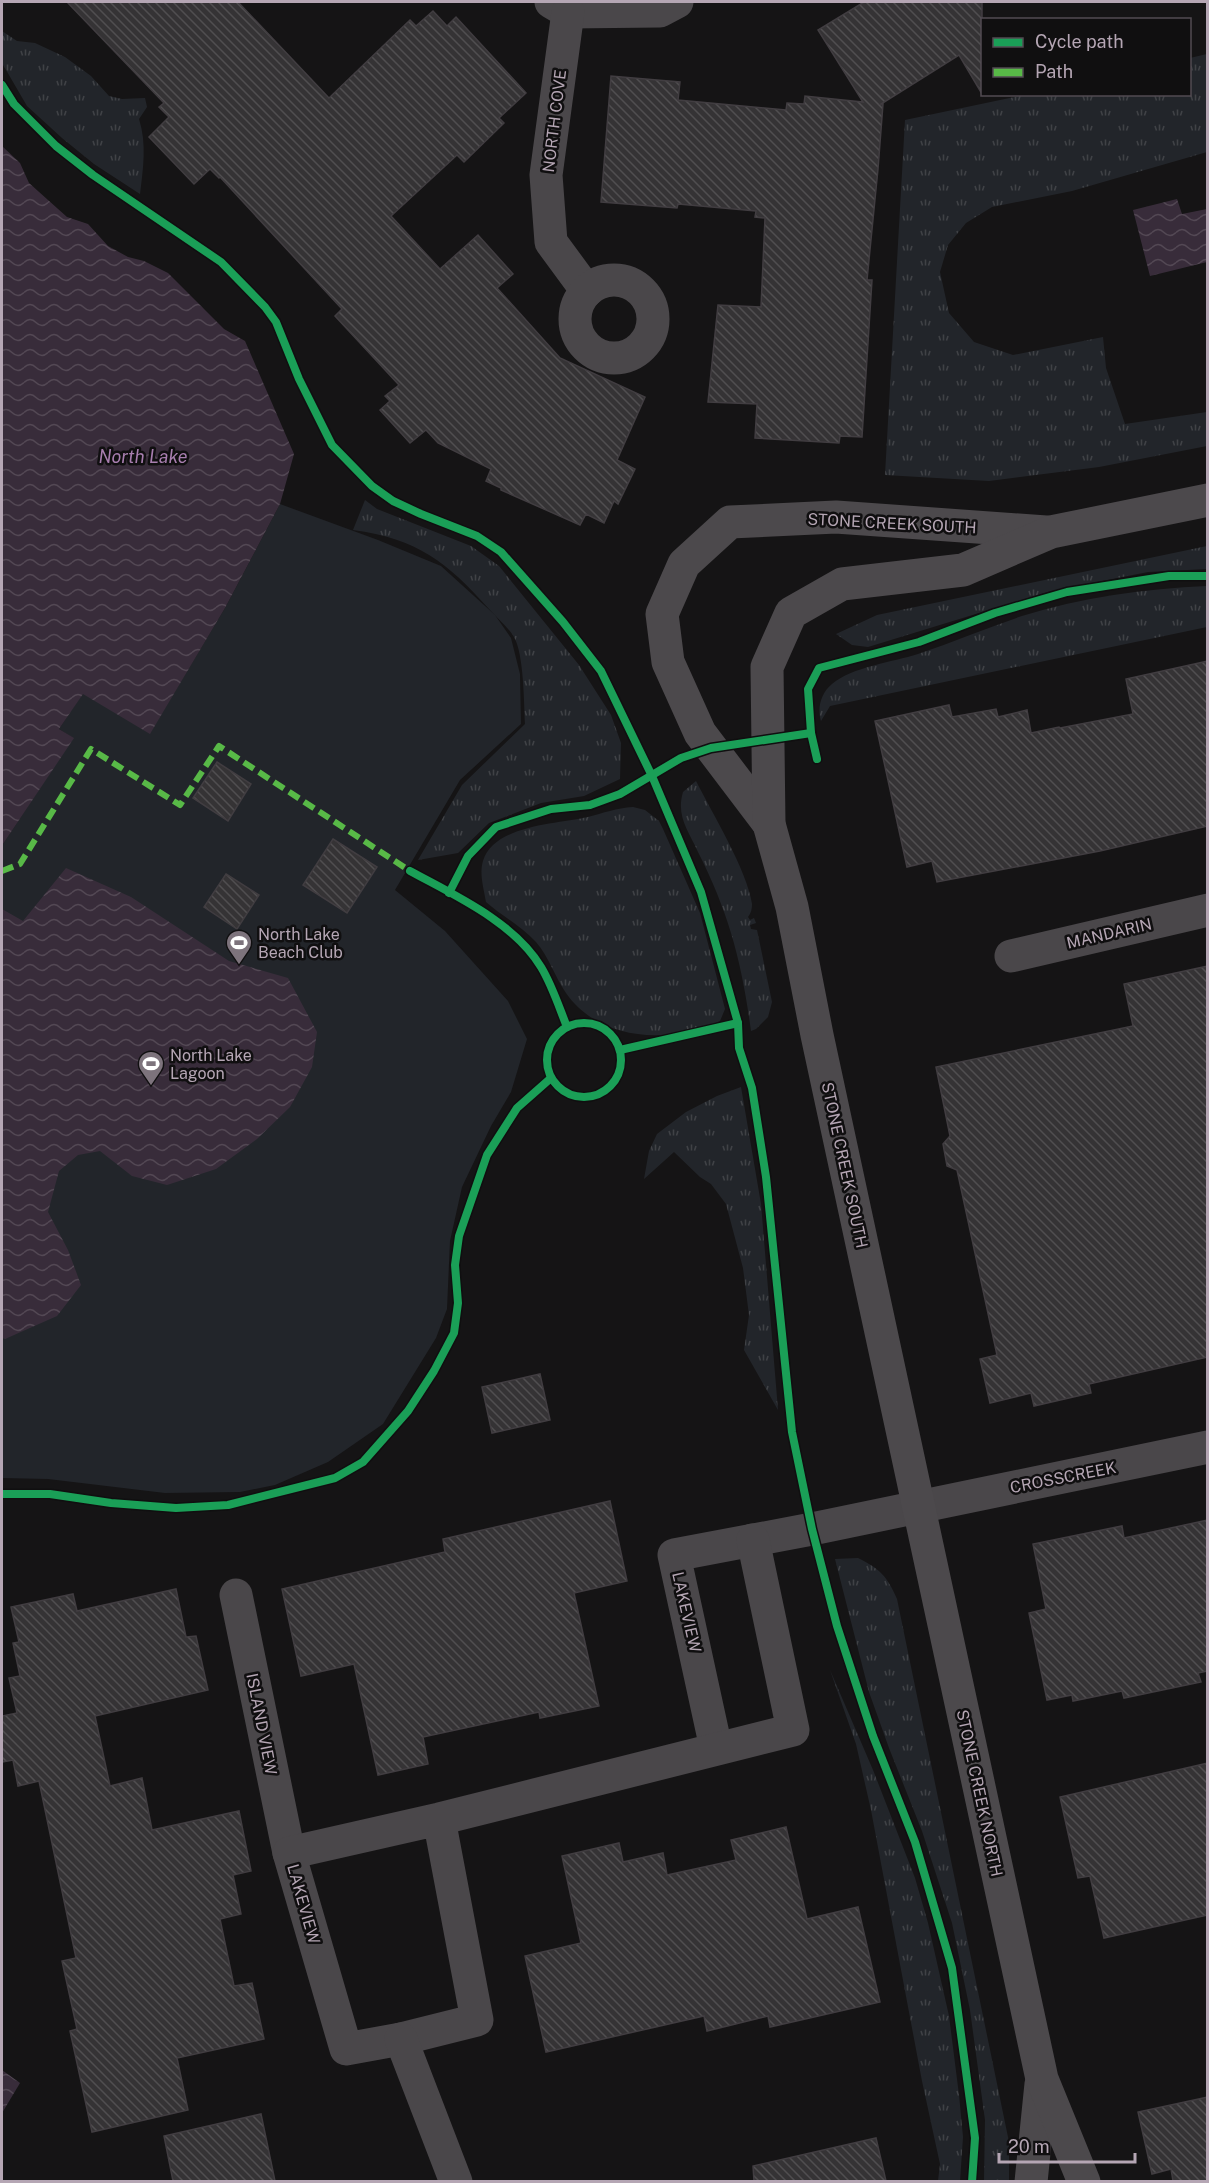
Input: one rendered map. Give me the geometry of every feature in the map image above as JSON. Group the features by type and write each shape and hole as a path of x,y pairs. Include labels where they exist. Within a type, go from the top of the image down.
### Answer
{"street":[{"path":"560,7 660,11 677,2"},
{"name":"NORTH COVE","path":"560,7 546,175 551,242 587,291"},
{"name":"STONE CREEK SOUTH","path":"918,1506 792,907 769,824 767,667 791,613 842,584 963,570 1051,532 1208,500"},
{"name":"STONE CREEK SOUTH","path":"769,824 700,733 668,662 662,614 684,564 730,522 836,517 1051,532"},
{"name":"MANDARIN","path":"1011,956 1208,910"},
{"name":"CROSSCREEK","path":"918,1506 1208,1447"},
{"name":"LAKEVIEW","path":"716,1748 674,1555 918,1506"},
{"name":"STONE CREEK NORTH","path":"918,1506 1042,2079 1084,2181"},
{"name":"LAKEVIEW","path":"439,1819 477,2020 401,2039 346,2049 289,1853 439,1819 793,1730 753,1540"},
{"name":"ISLAND VIEW","path":"236,1595 289,1853"},
{"path":"401,2039 456,2181"},
{"name":"STONE CREEK NORTH","path":"1031,2181 1042,2079"}],"green space":[{"path":"2,31 17,41 35,43 65,57 91,76 109,96 122,99 145,98 147,107 139,119 144,147 140,194 94,164 27,106 2,63"},
{"path":"1207,54 1207,152 1072,191 992,207 966,223 948,245 940,272 949,313 974,342 1013,355 1103,337 1106,368 1125,424 1207,412 1207,446 1099,467 989,481 885,475 905,120 1019,96 1191,96 1191,58"},
{"path":"365,500 377,509 471,546 499,566 579,665 611,715 621,743 620,779 584,796 541,803 489,823 458,853 418,860 462,785 525,724 522,666 512,633 474,592 445,566 414,547 376,534 353,530"},
{"name":"North Lake Beach Club","path":"280,504 441,566 495,615 511,638 520,674 521,724 460,780 395,890 445,931 508,1001 527,1039 511,1092 491,1126 462,1187 450,1241 447,1309 436,1338 383,1424 328,1462 275,1485 240,1492 165,1493 48,1479 2,1478 2,844 73,738 59,729 83,693 150,733 225,608"},
{"path":"1207,546 1207,569 1148,572 1051,591 868,647 852,645 836,634 877,615"},
{"path":"1207,586 1207,627 830,706 821,721 819,711 821,701 828,688 840,678 861,669 918,654 1045,609 1137,592"},
{"path":"696,781 736,859 749,890 752,904 748,917 750,920 754,918 756,923 750,925 751,929 757,930 772,1002 768,1017 751,1031 733,939 709,874 682,816 683,792"},
{"path":"633,807 645,810 659,821 700,913 725,1009 720,1021 701,1028 659,1035 637,1034 598,1021 580,1009 566,993 536,942 486,902 482,882 483,861 489,849 500,840 528,828"},
{"path":"741,1087 761,1204 778,1410 744,1350 749,1315 743,1268 726,1204 711,1184 700,1177 674,1152 644,1179 649,1151 657,1134 686,1112"},
{"path":"858,1558 882,1574 897,1599 1009,2142 1009,2181 984,2181 985,2120 970,2010 952,1923 922,1831 869,1692 835,1559"},
{"path":"830,1670 873,1770 915,1878 928,1923 949,2016 959,2095 963,2137 960,2181 938,2181 940,2164 871,1810 856,1744"}],"water":[{"name":"North Lake","path":"2,146 20,163 29,183 67,217 88,224 108,246 128,257 144,261 168,273 224,329 245,341 294,454 280,504 225,608 150,734 83,694 59,729 74,738 3,844"},
{"path":"1177,199 1182,214 1207,209 1207,262 1150,276 1133,210"},
{"name":"North Lake Lagoon","path":"66,868 131,897 229,961 288,978 317,1032 312,1067 290,1107 257,1139 216,1169 167,1185 132,1176 100,1151 78,1155 59,1171 48,1212 68,1250 81,1285 57,1316 5,1339 2,1338 2,909 23,921"},
{"path":"2,2070 20,2083 2,2113"}],"building":[{"path":"67,2 238,2 329,98 410,20 416,26 433,11 447,26 456,17 526,93 499,118 504,123 464,162 457,155 391,216 440,269 478,235 513,274 497,288 560,358 645,397 617,460 635,469 618,504 614,501 604,523 586,514 580,525 501,490 486,481 491,469 438,443 426,430 410,443 380,410 390,401 385,396 399,385 335,316 342,309 220,177 210,169 194,184 149,137 169,117 159,107 164,103"},
{"path":"864,2 982,2 981,92 959,55 881,104 883,104 878,169 867,280 872,280 862,437 840,436 839,443 755,438 757,404 708,402 718,305 761,307 765,218 755,217 756,211 678,204 677,208 601,202 611,76 680,82 678,100 786,110 787,103 804,104 805,96 863,102 818,30"},
{"path":"1208,661 1208,826 1100,851 937,882 932,861 907,867 875,721 949,705 952,717 996,709 998,717 1027,710 1031,733 1060,728 1133,714 1126,679"},
{"path":"217,762 251,784 228,821 193,798"},
{"path":"333,839 377,867 347,913 303,885"},
{"path":"226,874 259,895 237,929 204,907"},
{"path":"1208,966 1208,1357 1089,1384 1091,1393 1034,1406 1031,1393 990,1403 980,1359 997,1355 957,1170 947,1166 943,1144 950,1136 936,1067 1133,1026 1124,984"},
{"path":"540,1374 550,1420 492,1433 482,1387"},
{"path":"610,1501 627,1581 574,1593 599,1706 540,1718 539,1712 423,1737 428,1764 378,1775 354,1664 301,1676 282,1589 445,1552 443,1539"},
{"path":"1208,1520 1208,1671 1198,1673 1201,1682 1124,1698 1122,1691 1073,1701 1072,1695 1047,1700 1029,1613 1046,1609 1033,1544 1122,1526 1124,1538"},
{"path":"176,1589 186,1637 196,1636 208,1690 95,1716 110,1786 142,1778 152,1830 239,1811 251,1871 233,1875 241,1914 220,1919 234,1986 252,1983 264,2039 177,2058 188,2110 92,2132 70,2031 77,2029 62,1961 76,1958 39,1781 18,1786 13,1760 2,1762 2,1716 17,1713 9,1678 20,1676 13,1643 19,1642 11,1607 73,1594 77,1611"},
{"path":"1208,1763 1208,1915 1104,1938 1090,1876 1078,1878 1060,1797"},
{"path":"786,1827 807,1919 858,1907 880,2002 770,2027 768,2016 707,2031 704,2016 546,2052 525,1956 581,1943 562,1856 619,1843 623,1862 663,1853 667,1875 736,1860 731,1840"},
{"path":"1208,2097 1208,2181 1173,2181 1171,2169 1152,2174 1138,2112"},
{"path":"261,2114 275,2181 173,2181 164,2136"},
{"path":"876,2138 886,2181 754,2181 753,2166"}],"marked path":[{"path":"2,871 20,864 91,749 180,805 219,746 410,871"}],"cycle path":[{"path":"2,85 14,104 56,146 93,175 221,262 265,307 276,322 299,379 332,445 372,486 393,501 477,536 501,552 563,622 601,671 652,776 701,892 738,1023 739,1048 752,1088 766,1177 792,1432 812,1529 837,1626 873,1736 915,1842 952,1968 975,2138 972,2182"},
{"path":"817,759 811,733 808,689 819,668 919,642 995,613 1067,592 1169,576 1208,576"},
{"path":"449,893 468,856 496,827 551,809 590,805 620,794 681,758 711,748 811,733"},
{"path":"410,871 482,911 515,936 541,967 567,1027"},
{"path":"584,1023 598,1026 610,1034 618,1046 621,1060 618,1074 610,1086 598,1094 584,1097 570,1094 558,1086 550,1074 547,1060 550,1046 558,1034 570,1026 584,1023"},
{"path":"620,1050 738,1023"},
{"path":"2,1494 50,1494 111,1503 176,1508 228,1505 335,1478 363,1462 408,1411 434,1371 454,1333 458,1303 455,1265 459,1236 487,1155 517,1108 551,1078"}],"place":[{"name":"North Lake Beach Club","path":"239,966"},
{"name":"North Lake Lagoon","path":"151,1087"}]}
